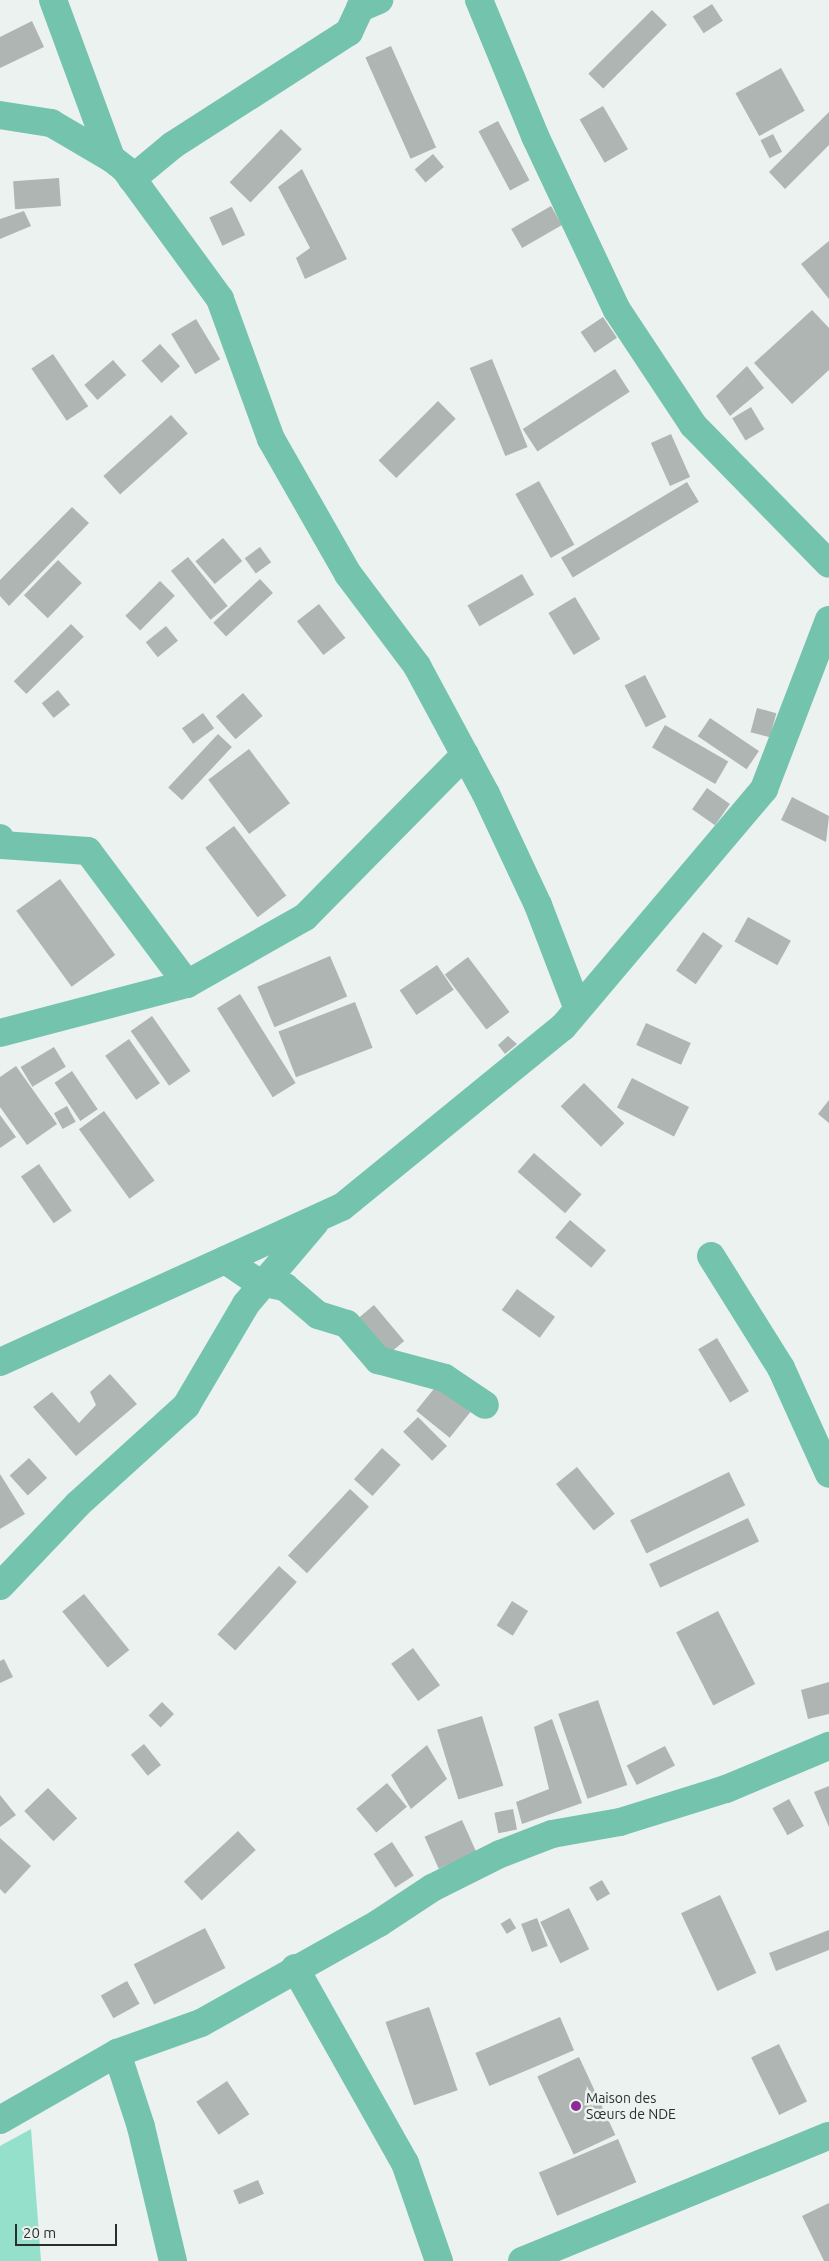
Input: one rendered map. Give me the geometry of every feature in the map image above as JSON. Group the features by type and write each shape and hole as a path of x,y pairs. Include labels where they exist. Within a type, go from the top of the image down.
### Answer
{"street":[{"path":"53,0 111,158"},
{"path":"132,179 173,145 349,32 360,8 379,0"},
{"path":"479,0 535,136 617,310 693,425 829,564"},
{"path":"0,115 51,123 111,158 132,179 220,299 270,438 348,574 417,666 465,755 538,905 578,1009"},
{"path":"0,1362 342,1207 563,1027 764,788 829,620"},
{"path":"0,1033 187,984 305,917 465,755"},
{"path":"0,849 88,851 187,984"},
{"path":"0,1586 78,1504 186,1406 246,1304 320,1217"},
{"path":"711,1256 781,1368 829,1474"},
{"path":"226,1260 256,1281 285,1287 318,1315 347,1324 378,1360 445,1378 485,1405"},
{"path":"0,2120 117,2053 201,2023 295,1968 372,1927 432,1888 500,1854 552,1834 620,1822 726,1789 829,1746"},
{"path":"295,1968 405,2163 439,2261"},
{"path":"117,2053 141,2127 173,2261"},
{"path":"522,2261 829,2136"}],"green space":[{"path":"31,2129 41,2261 0,2261 0,2146"}],"building":[{"path":"712,4 723,21 704,33 693,17"},
{"path":"652,10 667,25 603,88 588,74"},
{"path":"32,21 44,47 0,68 0,37"},
{"path":"391,46 436,147 411,159 365,57"},
{"path":"781,68 805,111 759,136 736,93"},
{"path":"603,106 628,149 605,163 580,120"},
{"path":"829,112 829,145 785,189 769,172"},
{"path":"498,121 529,180 510,190 479,131"},
{"path":"281,129 302,149 250,202 230,182"},
{"path":"773,134 782,152 770,158 761,140"},
{"path":"433,154 444,167 426,182 415,169"},
{"path":"302,169 347,259 305,279 296,258 310,248 278,187"},
{"path":"59,178 61,206 15,209 13,181"},
{"path":"551,206 562,225 522,248 511,229"},
{"path":"232,207 245,235 222,246 209,218"},
{"path":"24,211 31,226 0,239 0,219"},
{"path":"829,241 829,299 801,264"},
{"path":"812,310 829,328 829,370 792,404 754,363"},
{"path":"603,317 617,338 595,353 581,332"},
{"path":"196,319 220,359 195,374 171,334"},
{"path":"160,344 180,366 161,383 141,361"},
{"path":"53,354 88,406 67,421 31,369"},
{"path":"492,359 528,447 505,456 470,368"},
{"path":"113,360 126,375 97,400 84,385"},
{"path":"747,366 764,388 730,416 716,396"},
{"path":"615,369 630,392 537,452 523,429"},
{"path":"438,401 456,419 396,478 379,460"},
{"path":"751,407 764,429 746,441 732,418"},
{"path":"171,415 188,434 120,494 103,476"},
{"path":"671,434 690,477 670,486 651,443"},
{"path":"539,481 574,545 551,558 515,494"},
{"path":"687,482 699,502 573,577 561,558"},
{"path":"72,507 89,523 9,606 0,596 0,580"},
{"path":"223,538 242,561 215,584 195,561"},
{"path":"260,547 271,562 256,574 245,558"},
{"path":"188,557 228,606 211,620 171,571"},
{"path":"58,560 82,583 48,618 24,595"},
{"path":"522,574 534,595 479,626 467,606"},
{"path":"260,579 273,593 226,637 213,623"},
{"path":"160,581 175,596 140,630 125,616"},
{"path":"575,597 600,639 574,655 548,613"},
{"path":"319,604 345,638 323,655 297,621"},
{"path":"71,624 84,637 26,694 14,681"},
{"path":"166,626 178,641 158,657 146,642"},
{"path":"645,675 666,717 646,727 625,685"},
{"path":"58,690 70,705 54,718 42,703"},
{"path":"243,693 263,716 236,739 216,717"},
{"path":"757,708 776,713 770,737 751,732"},
{"path":"203,713 214,728 193,744 182,728"},
{"path":"710,718 759,751 747,769 698,736"},
{"path":"665,725 728,762 715,784 652,748"},
{"path":"218,734 232,747 182,800 168,787"},
{"path":"249,749 290,803 249,834 208,780"},
{"path":"707,788 730,804 715,825 692,809"},
{"path":"792,797 829,816 826,842 781,820"},
{"path":"234,826 286,895 258,917 205,848"},
{"path":"60,879 115,955 72,987 16,911"},
{"path":"748,917 791,941 777,965 734,941"},
{"path":"703,932 723,946 696,984 676,971"},
{"path":"330,956 347,997 274,1027 257,987"},
{"path":"468,957 510,1012 486,1030 445,974"},
{"path":"437,965 454,990 416,1015 400,990"},
{"path":"240,994 296,1083 273,1097 217,1008"},
{"path":"355,1002 373,1048 296,1077 278,1031"},
{"path":"152,1016 190,1071 169,1086 131,1031"},
{"path":"646,1023 691,1043 681,1065 636,1045"},
{"path":"508,1036 517,1044 505,1054 498,1045"},
{"path":"129,1039 160,1083 136,1100 105,1056"},
{"path":"54,1047 66,1067 32,1087 21,1067"},
{"path":"16,1066 57,1124 27,1145 0,1107 0,1077"},
{"path":"72,1071 98,1109 80,1121 55,1083"},
{"path":"632,1078 689,1107 674,1136 617,1107"},
{"path":"584,1083 624,1123 601,1147 561,1106"},
{"path":"829,1100 829,1123 818,1114"},
{"path":"67,1106 76,1122 63,1129 54,1113"},
{"path":"104,1111 155,1181 129,1199 79,1129"},
{"path":"0,1115 16,1137 0,1148"},
{"path":"534,1153 582,1194 565,1213 518,1172"},
{"path":"39,1164 72,1211 54,1223 21,1177"},
{"path":"570,1220 606,1250 591,1268 555,1238"},
{"path":"517,1289 555,1317 540,1338 502,1310"},
{"path":"374,1305 404,1341 386,1356 356,1320"},
{"path":"717,1338 749,1391 730,1402 698,1349"},
{"path":"110,1374 137,1404 76,1456 33,1407 52,1392 79,1423 96,1405 90,1392"},
{"path":"437,1385 470,1412 450,1438 416,1411"},
{"path":"418,1417 447,1446 432,1461 403,1432"},
{"path":"382,1448 401,1465 372,1496 354,1479"},
{"path":"29,1458 47,1478 28,1495 10,1475"},
{"path":"577,1467 615,1514 594,1531 556,1484"},
{"path":"729,1472 745,1505 646,1553 630,1520"},
{"path":"0,1474 25,1514 0,1529"},
{"path":"350,1489 369,1507 307,1573 288,1556"},
{"path":"748,1518 759,1542 660,1588 649,1564"},
{"path":"279,1566 297,1582 235,1650 217,1634"},
{"path":"84,1594 129,1650 108,1668 62,1612"},
{"path":"512,1601 528,1611 513,1636 497,1626"},
{"path":"718,1611 755,1684 713,1705 676,1632"},
{"path":"413,1648 440,1685 418,1701 391,1664"},
{"path":"4,1659 13,1677 0,1683 0,1661"},
{"path":"829,1682 829,1714 808,1719 801,1690"},
{"path":"598,1700 627,1785 588,1799 558,1714"},
{"path":"162,1702 174,1714 161,1727 149,1715"},
{"path":"482,1716 503,1786 458,1800 437,1730"},
{"path":"552,1719 582,1803 522,1824 516,1802 549,1789 534,1727"},
{"path":"144,1744 161,1765 148,1776 131,1755"},
{"path":"427,1745 447,1779 411,1809 391,1775"},
{"path":"665,1746 675,1766 637,1785 627,1766"},
{"path":"387,1783 407,1807 376,1832 356,1809"},
{"path":"829,1786 829,1827 814,1792"},
{"path":"48,1788 77,1818 53,1841 24,1811"},
{"path":"0,1795 16,1815 0,1827"},
{"path":"789,1799 804,1826 787,1835 772,1808"},
{"path":"513,1809 517,1830 498,1833 494,1813"},
{"path":"462,1820 476,1852 439,1869 425,1837"},
{"path":"238,1831 256,1850 202,1900 184,1881"},
{"path":"0,1838 31,1866 5,1894 0,1889"},
{"path":"392,1842 414,1876 395,1888 374,1854"},
{"path":"602,1880 610,1894 597,1901 589,1888"},
{"path":"720,1895 756,1973 717,1991 681,1913"},
{"path":"569,1908 589,1949 560,1963 540,1922"},
{"path":"510,1918 516,1928 507,1934 501,1924"},
{"path":"537,1918 548,1946 532,1952 521,1924"},
{"path":"205,1928 225,1968 154,2004 134,1964"},
{"path":"829,1930 829,1950 776,1971 769,1953"},
{"path":"127,1981 140,2004 113,2018 101,1996"},
{"path":"429,2007 458,2090 414,2105 386,2022"},
{"path":"560,2017 574,2050 489,2086 475,2053"},
{"path":"779,2044 807,2102 779,2115 751,2058"},
{"name":"Maison des Sœurs de NDE","path":"579,2057 615,2135 574,2154 537,2076"},
{"path":"227,2081 249,2114 219,2135 196,2102"},
{"path":"618,2139 636,2182 557,2216 539,2173"},
{"path":"258,2180 264,2194 239,2204 233,2191"},
{"path":"829,2203 829,2261 824,2261 802,2216"}],"place":[{"name":"Maison des Sœurs de NDE","path":"576,2106"}]}
